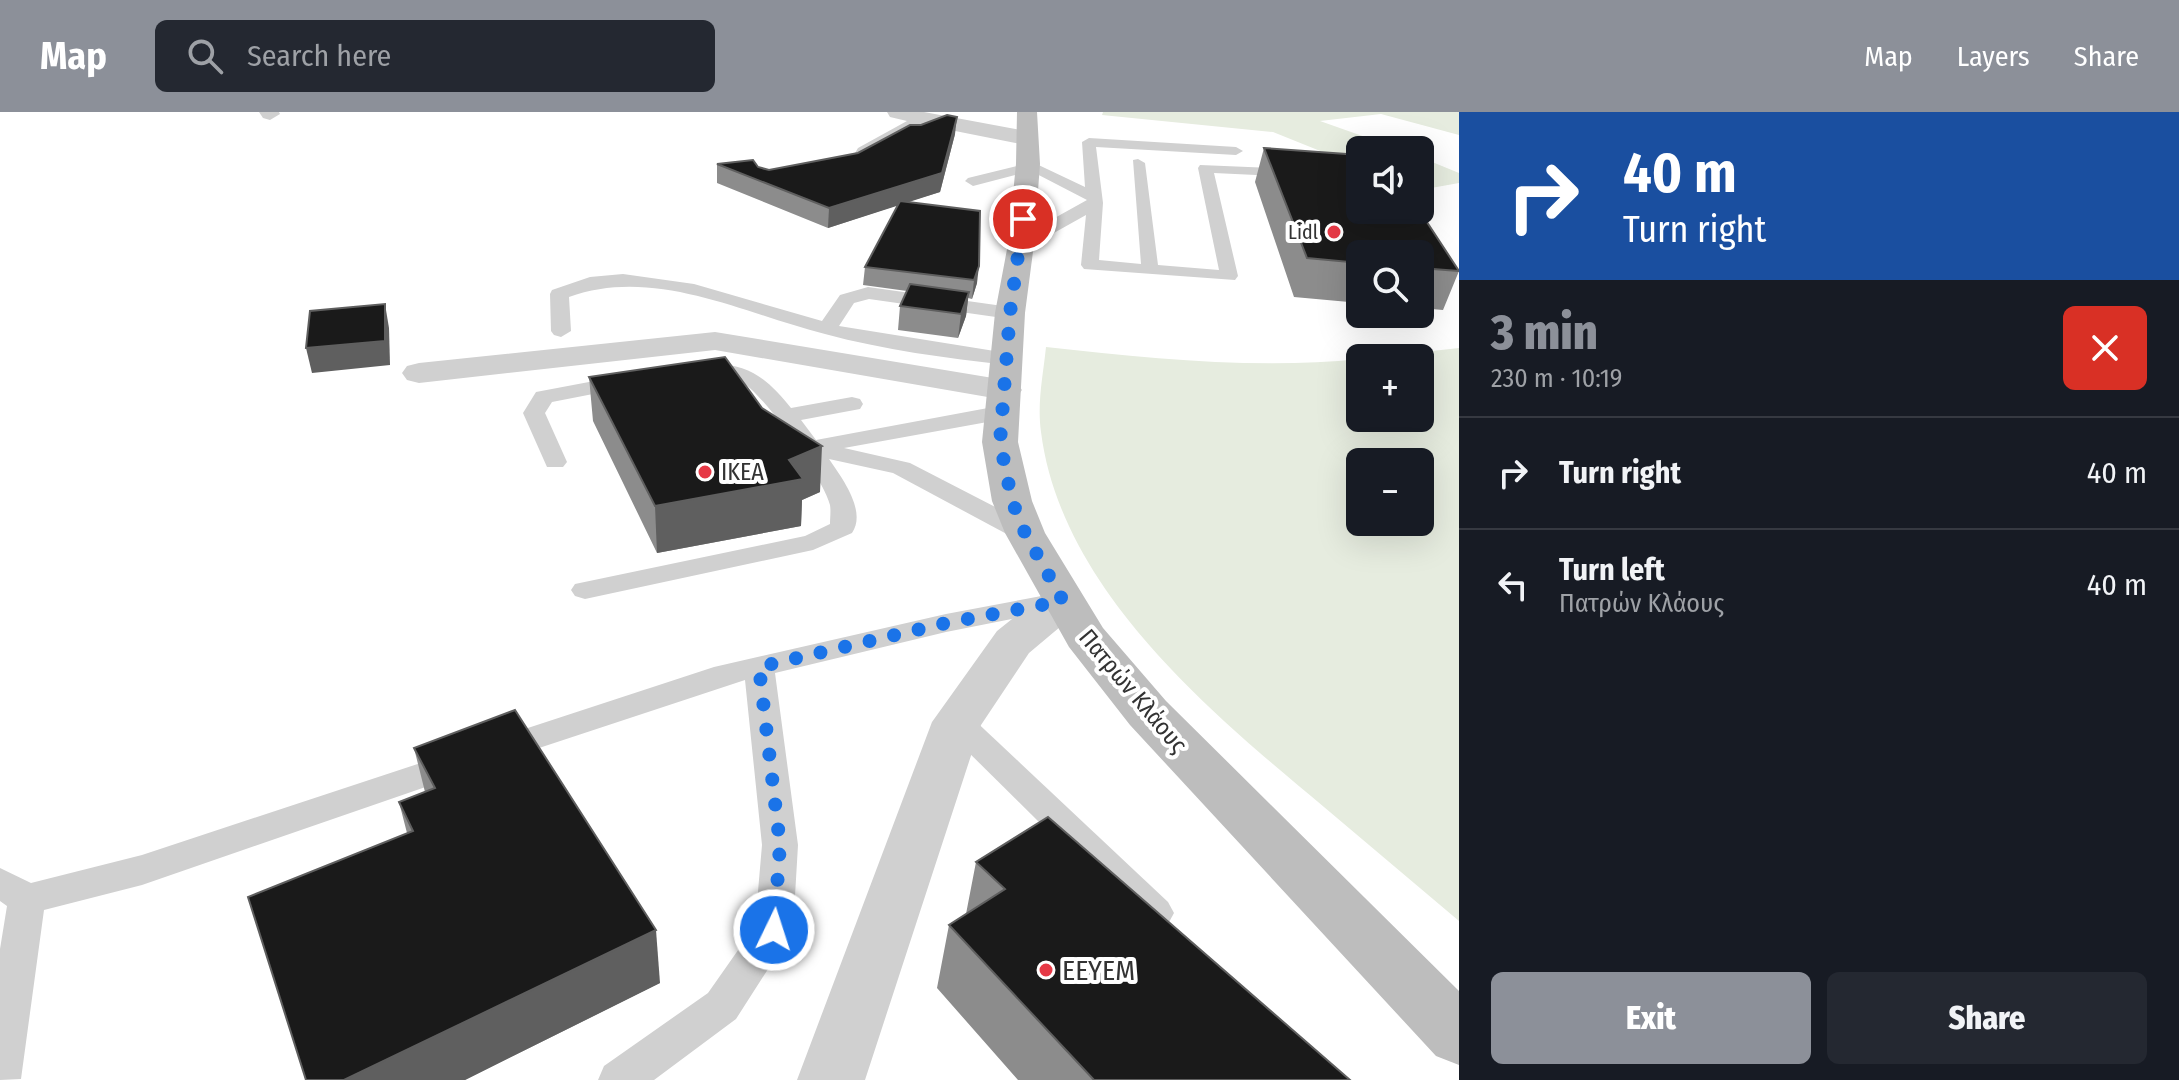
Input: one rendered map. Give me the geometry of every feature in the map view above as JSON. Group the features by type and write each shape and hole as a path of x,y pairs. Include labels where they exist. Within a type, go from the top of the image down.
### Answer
{"main road":[{"name":"Πατρών Κλάους","path":"1027,146 1021,244 1010,313 1000,442 1006,475 1025,533 1085,637 1113,672 1184,754 1459,1035"}],"street":[{"path":"890,112 1027,146"},
{"path":"848,164 927,119"},
{"path":"419,373 715,341 1005,387"},
{"path":"831,1080 957,722 1013,642 1063,601"}],"lane":[{"path":"1150,269 1122,162 1089,142 1248,152"},
{"path":"973,181 1027,146 1095,200"},
{"path":"1021,244 1095,200 1122,162"},
{"path":"1095,200 1090,265 1229,276 1198,168 1304,166"},
{"path":"561,331 559,294 580,283 609,279 687,287 827,329 916,346 1005,387"},
{"path":"827,329 847,299 868,293 1010,313"},
{"path":"585,590 813,542 843,528 842,504 811,448 749,376 714,369 684,373"},
{"path":"555,462 534,413 544,397 592,385 653,377"},
{"path":"811,448 913,430 1005,387"},
{"path":"785,416 852,404"},
{"path":"901,468 913,430"},
{"path":"811,448 901,468 1025,533"},
{"path":"0,1079 14,891 142,870 714,677 946,623 1063,601"},
{"path":"619,1080 722,1006 774,930 780,845 759,667"},
{"path":"957,722 1175,933"}],"shaded area":[{"path":"1103,112 1459,112 1459,135 1381,114 1320,121 1362,136 1346,136 1346,161 1273,132 1102,115"},
{"path":"1434,163 1459,173 1459,183 1434,187"},
{"path":"1046,347 1163,359 1243,363 1346,360 1346,432 1434,432 1434,351 1459,348 1459,921 1234,730 1147,643 1109,595 1078,543 1054,489 1041,432 1040,400"}],"building":[{"path":"947,115 957,117 942,173 829,208 717,164 753,160 758,167 769,170 858,153 910,125 921,125"},
{"path":"1264,148 1346,154 1346,224 1428,224 1459,271 1434,269 1434,240 1346,240 1346,262 1307,258"},
{"path":"900,201 980,211 979,266 974,280 865,267"},
{"path":"910,284 969,292 961,314 900,306"},
{"path":"385,304 385,341 306,348 310,311"},
{"path":"725,357 762,408 822,446 789,460 803,479 655,506 589,377"},
{"path":"515,710 656,930 344,1080 306,1080 248,897 413,831 399,802 435,788 414,748"},
{"path":"1048,817 1350,1080 1094,1080 949,925 1005,889 976,862"}],"place":[{"name":"Lidl","path":"1334,232"},
{"name":"IKEA","path":"705,472"},
{"name":"EEYEM","path":"1046,970"}],"route":[{"path":"774,930 780,845 759,667 946,623 1063,601 1025,533 1012,501 1000,442 1010,313 1023,219"}]}
